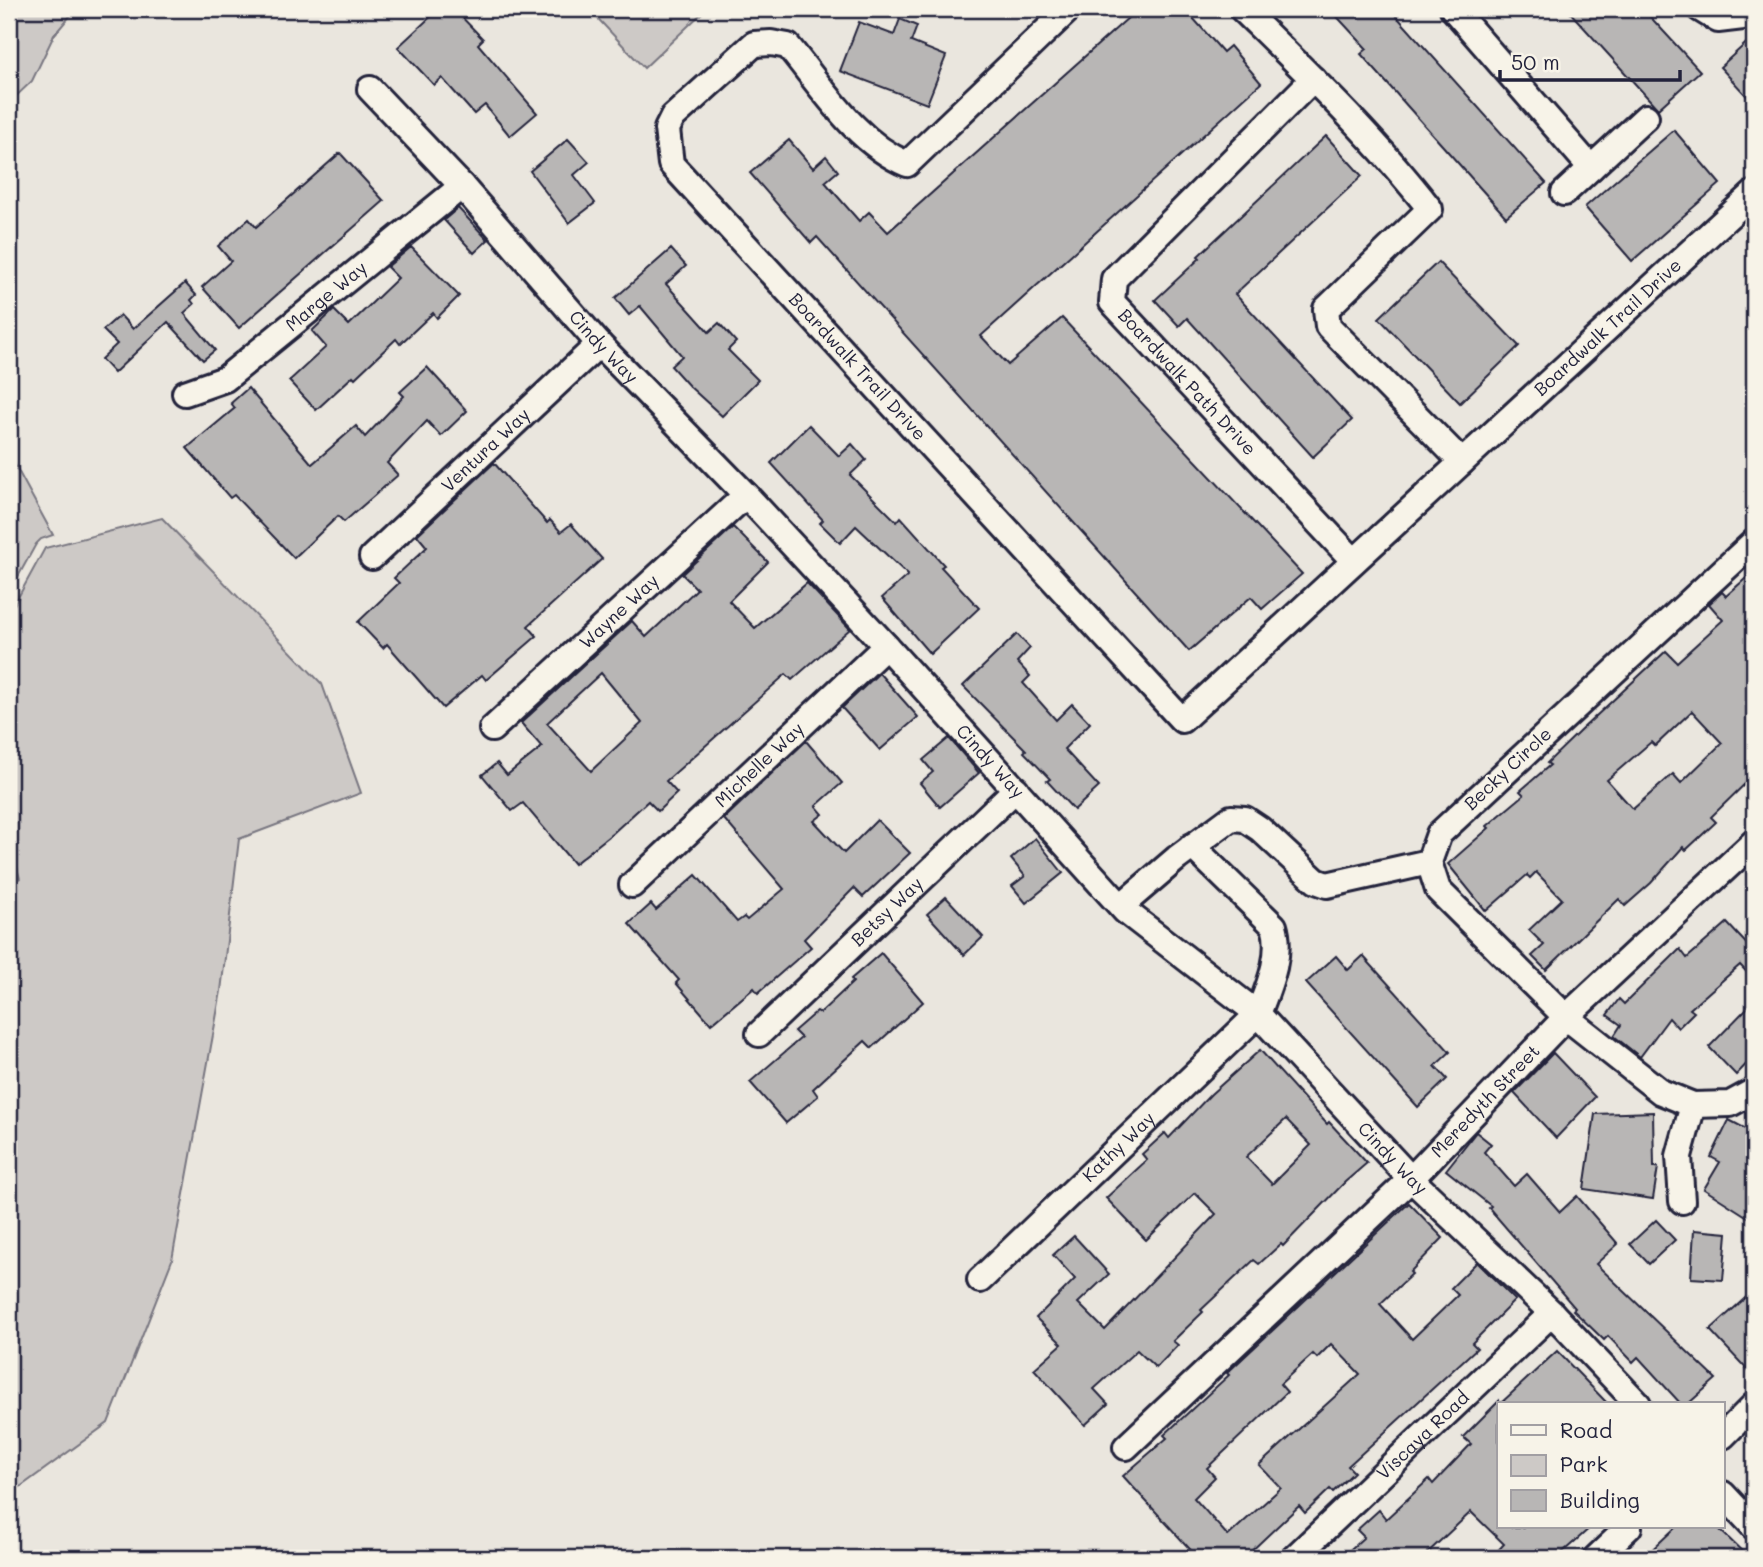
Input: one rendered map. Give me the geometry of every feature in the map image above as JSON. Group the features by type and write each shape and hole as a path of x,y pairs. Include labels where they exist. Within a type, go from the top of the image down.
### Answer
{"street":[{"name":"Boardwalk Trail Drive","path":"1069,9 907,164 887,156 853,125 788,46 771,43 754,44 673,117 667,128 671,164 1182,720 1754,193"},
{"path":"1241,9 1313,79 1401,172 1430,209 1326,309 1328,326 1462,462"},
{"path":"1452,9 1591,168"},
{"path":"1700,9 1718,20 1743,17 1750,9"},
{"name":"Boardwalk Path Drive","path":"1313,79 1114,279 1112,302 1354,561"},
{"name":"Cindy Way","path":"370,89 462,186 599,344 746,495 1121,906 1258,1014 1411,1180 1552,1313 1636,1402"},
{"path":"1564,192 1646,117"},
{"name":"Marge Way","path":"185,393 225,379 462,186"},
{"name":"Ventura Way","path":"372,557 599,344"},
{"name":"Wayne Way","path":"492,729 746,495"},
{"name":"Becky Circle","path":"1429,862 1438,834 1754,542"},
{"name":"Michelle Way","path":"632,885 886,646"},
{"name":"Betsy Way","path":"759,1034 1016,789"},
{"path":"1121,906 1192,846 1231,818 1245,819 1261,829 1316,881 1327,885 1429,862 1437,890 1566,1017 1661,1092 1693,1105 1730,1104 1754,1091"},
{"name":"Meredyth Street","path":"1126,1447 1411,1180 1566,1017 1754,842"},
{"path":"1192,846 1274,926 1278,937 1272,976 1258,1014"},
{"name":"Kathy Way","path":"980,1280 1258,1014"},
{"path":"1682,1201 1679,1156 1693,1105"},
{"name":"Viscaya Road","path":"1294,1558 1552,1313"},
{"path":"1724,1435 1754,1405"},
{"path":"1724,1495 1754,1527"},
{"path":"1595,1558 1628,1528"}],"green space":[{"path":"9,9 76,9 54,35 32,81 9,103"},
{"path":"589,9 706,9 644,68"},
{"path":"9,454 53,535 36,544 9,593"},
{"path":"162,518 322,684 361,793 239,839 221,991 172,1260 108,1423 9,1495 9,861 20,879 9,836 9,614 45,548"}],"building":[{"path":"439,9 454,9 483,39 478,44 537,113 510,136 485,105 474,114 442,78 434,85 398,47"},
{"path":"1138,9 1185,9 1223,52 1230,46 1261,83 981,336 1008,365 1062,318 1302,574 1262,609 1251,597 1189,651 817,237 811,243 750,173 789,140 813,168 826,156 838,171 825,182 859,221 869,212 888,232"},
{"path":"1330,9 1390,9 1546,183 1506,217 1361,54 1367,49"},
{"path":"1567,9 1643,9 1700,71 1658,109"},
{"path":"900,19 917,26 911,42 946,56 927,104 840,71 859,22 894,35"},
{"path":"1754,36 1754,104 1720,67"},
{"path":"1674,130 1720,184 1632,261 1585,207"},
{"path":"1326,136 1362,176 1235,294 1352,420 1313,457 1187,318 1179,326 1155,300"},
{"path":"568,139 589,162 574,175 595,203 569,223 530,171"},
{"path":"340,153 384,201 239,328 202,287 231,261 218,246 249,219 256,227"},
{"path":"458,208 488,240 474,253 444,220"},
{"path":"411,247 459,296 437,318 433,313 400,344 396,339 316,410 289,381 326,347 312,331 334,310 349,325 398,278 387,267"},
{"path":"671,249 686,266 666,284 709,332 719,323 736,342 728,350 758,380 722,416 671,366 682,356 640,306 629,315 615,298"},
{"path":"1438,262 1519,346 1460,403 1379,318"},
{"path":"185,283 196,295 191,300 194,304 184,313 215,350 203,360 168,322 114,373 101,359 117,344 103,330 120,315 133,329"},
{"path":"427,367 467,411 441,436 427,421 387,463 398,475 344,522 338,516 294,558 234,495 230,498 187,448 235,408 231,403 248,388 312,464 356,426 365,437 404,396 400,392"},
{"path":"809,425 839,456 852,444 866,460 850,475 897,522 901,517 944,565 941,567 979,608 930,654 882,598 908,575 856,526 840,543 820,523 823,520 771,463"},
{"path":"494,463 547,523 550,520 561,532 571,524 602,559 528,626 537,636 486,680 482,675 443,708 387,644 383,648 358,622 399,583 394,578 427,547 417,535"},
{"path":"733,527 768,562 729,601 755,628 807,583 850,629 792,680 786,674 666,781 677,793 658,811 648,801 574,864 523,803 512,811 482,775 497,763 507,775 542,747 521,723 632,621 646,637 697,589 682,574","holes":["601,673 642,723 591,771 547,723"]},
{"path":"1754,571 1754,775 1711,817 1716,822 1686,850 1683,847 1651,883 1625,906 1619,899 1546,970 1532,956 1544,945 1529,930 1562,899 1536,872 1530,878 1527,875 1486,911 1448,864 1524,795 1520,791 1550,765 1547,763 1666,651 1677,662 1723,620 1709,604 1722,592 1726,596","holes":["1692,711 1722,743 1681,783 1673,774 1633,809 1607,780 1651,742 1655,746"]},
{"path":"1017,634 1030,648 1017,662 1030,676 1023,683 1056,720 1072,704 1090,723 1064,749 1099,787 1074,810 1047,781 1050,779 1024,752 1026,750 963,686"},
{"path":"879,673 918,717 880,750 842,708"},
{"path":"949,738 979,773 940,807 920,783 933,772 923,760"},
{"path":"806,741 842,783 816,806 823,814 814,821 844,853 877,820 910,853 863,897 854,888 804,939 811,947 758,993 754,988 711,1024 676,983 679,980 629,924 651,904 656,910 696,875 737,922 744,917 747,920 784,889 724,819"},
{"path":"1035,838 1063,873 1026,903 1012,886 1025,876 1011,859"},
{"path":"946,897 983,937 964,955 927,914"},
{"path":"1727,923 1754,952 1754,980 1740,965 1690,1009 1694,1012 1678,1028 1669,1018 1640,1057 1614,1036 1621,1025 1607,1015 1619,999 1624,1004 1680,949 1687,958"},
{"path":"881,953 923,1002 872,1048 865,1041 813,1089 818,1096 786,1123 750,1082 801,1038 794,1031 817,1011 820,1013 853,982 851,979"},
{"path":"1336,956 1348,970 1363,956 1450,1052 1435,1066 1447,1079 1418,1107 1306,983"},
{"path":"1754,1001 1754,1056 1736,1075 1709,1047"},
{"path":"1260,1050 1327,1124 1329,1122 1367,1163 1283,1246 1281,1244 1259,1264 1254,1260 1201,1310 1203,1312 1173,1341 1178,1345 1156,1368 1137,1350 1094,1389 1108,1404 1085,1425 1034,1369 1062,1344 1036,1318 1075,1279 1053,1255 1074,1236 1109,1274 1078,1303 1105,1330 1216,1214 1195,1193 1146,1240 1106,1198 1147,1160 1142,1154 1165,1133 1169,1138 1211,1094","holes":["1286,1119 1311,1145 1272,1184 1246,1157"]},
{"path":"1553,1053 1595,1097 1556,1138 1514,1093"},
{"path":"1653,1112 1654,1167 1658,1167 1653,1199 1584,1189 1595,1114"},
{"path":"1729,1120 1754,1133 1754,1221 1704,1189 1720,1162 1711,1157"},
{"path":"1476,1132 1491,1144 1484,1152 1514,1186 1527,1174 1560,1212 1577,1196 1618,1244 1596,1264 1716,1379 1690,1402 1679,1402 1638,1357 1633,1362 1608,1336 1604,1340 1573,1310 1575,1308 1489,1208 1491,1206 1446,1170"},
{"path":"1409,1203 1443,1238 1410,1272 1412,1274 1380,1304 1412,1339 1458,1295 1451,1288 1477,1262 1515,1300 1472,1343 1477,1348 1348,1466 1354,1472 1333,1492 1330,1489 1305,1513 1299,1506 1244,1558 1198,1558 1123,1476 1167,1438 1164,1435 1229,1375 1227,1373","holes":["1331,1344 1360,1374 1259,1465 1281,1488 1228,1536 1194,1498 1215,1477 1207,1468 1287,1392 1280,1384 1313,1354 1317,1358"]},
{"path":"1656,1220 1675,1240 1649,1264 1630,1244"},
{"path":"1694,1230 1727,1233 1723,1280 1691,1278"},
{"path":"1754,1290 1754,1377 1710,1330"},
{"path":"1557,1351 1606,1402 1502,1402"},
{"path":"1497,1403 1497,1528 1590,1528 1556,1558 1491,1558 1504,1544 1471,1512 1422,1558 1341,1558 1364,1537 1357,1530 1379,1510 1386,1519 1429,1479 1433,1484 1471,1444 1463,1437"},
{"path":"1675,1528 1718,1528 1749,1558 1643,1558"}]}
